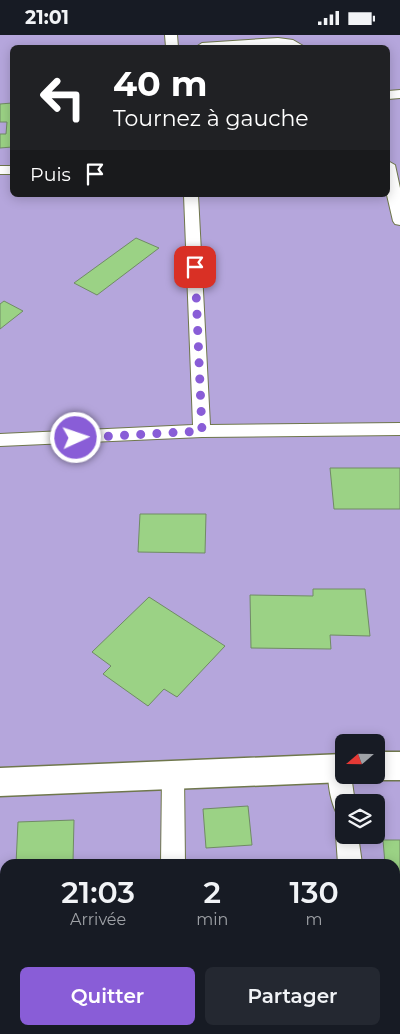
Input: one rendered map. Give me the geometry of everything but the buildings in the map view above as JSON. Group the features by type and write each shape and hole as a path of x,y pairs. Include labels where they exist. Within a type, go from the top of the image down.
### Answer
{"street":[{"path":"232,45 278,42 294,45"},
{"path":"390,174 400,221"},
{"path":"192,197 202,431"},
{"path":"0,440 202,431 400,429"},
{"path":"385,766 400,766"},
{"path":"0,782 335,768"},
{"path":"173,776 173,859"},
{"path":"348,844 349,859"}],"shaded area":[{"path":"0,35 400,35 400,859 0,859"}],"route":[{"path":"76,438 202,431 195,267"}]}
